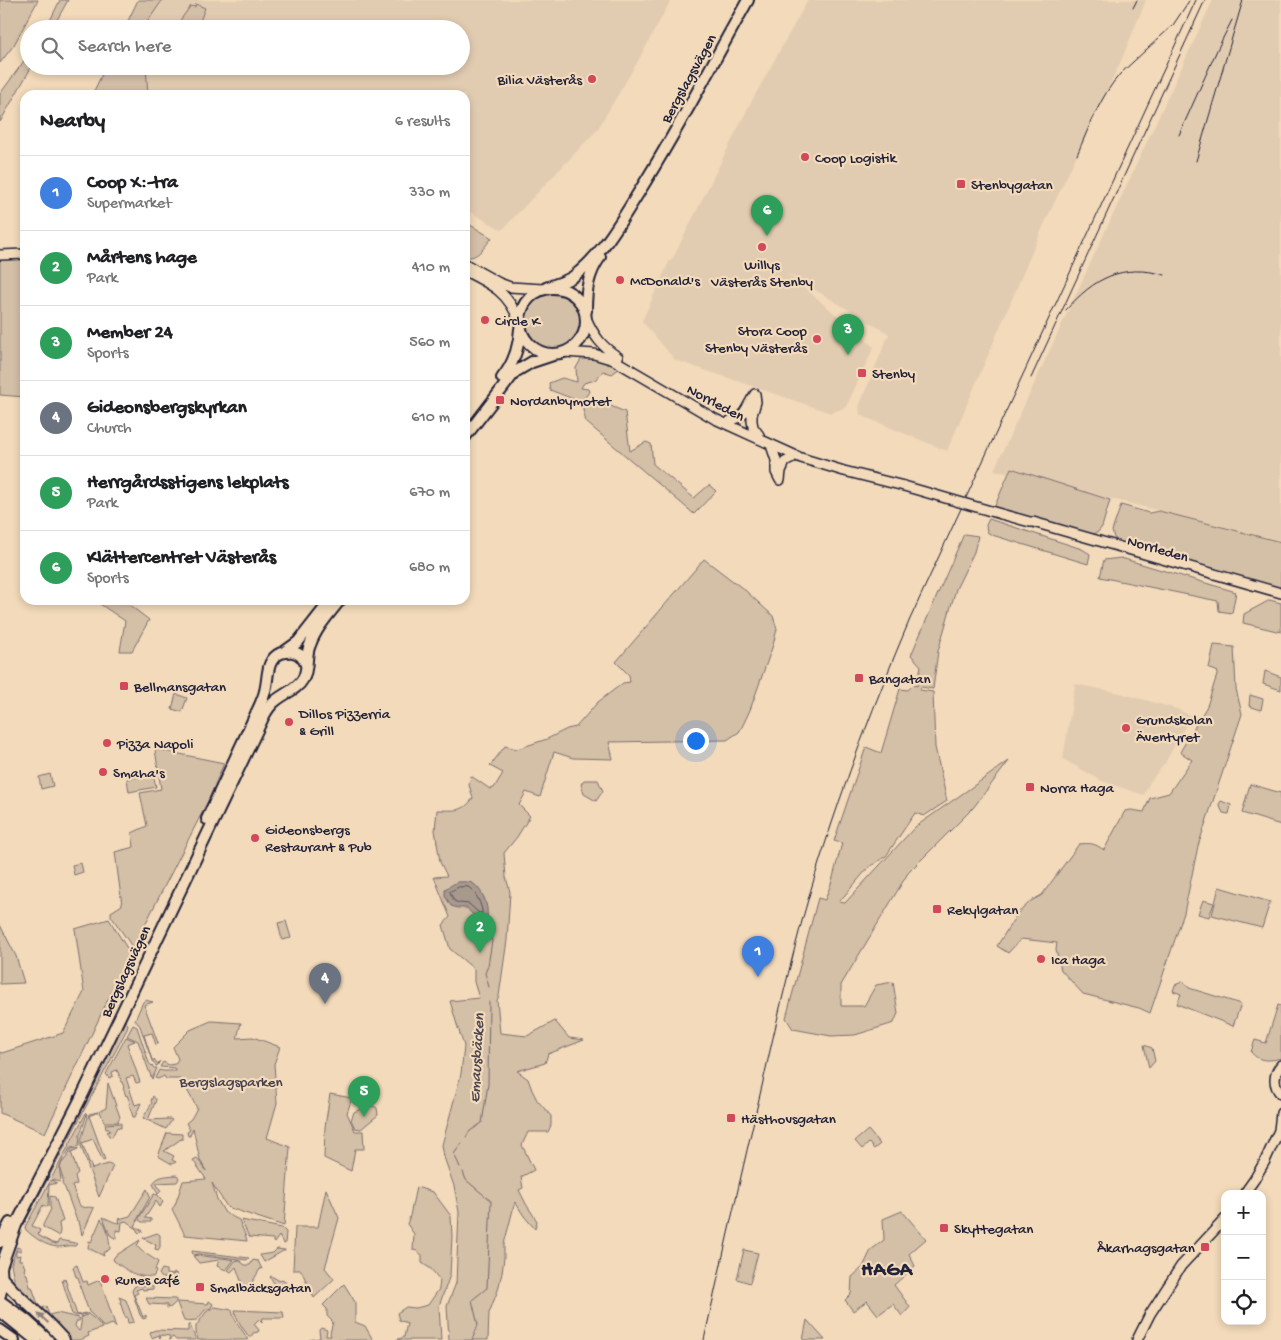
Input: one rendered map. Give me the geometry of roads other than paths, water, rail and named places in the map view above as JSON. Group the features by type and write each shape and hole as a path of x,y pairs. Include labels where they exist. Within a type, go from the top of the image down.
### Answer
{"highway":[{"name":"Bergslagsvägen","path":"544,289 570,279 591,260 620,223 654,170 748,0"},
{"name":"Bergslagsvägen","path":"586,316 586,290 593,268 630,214 654,170"},
{"path":"470,419 513,362 519,341 520,314 528,298 544,289 556,288 569,292 580,302 586,316 583,334 578,342 572,348 532,362 515,372 470,430"},
{"path":"520,324 522,334 532,347 547,353 560,353"},
{"path":"327,605 298,642 272,660 268,670 268,678 272,685 279,690 291,690 303,680 306,672 308,650 316,631 336,605"},
{"path":"284,652 298,654 304,660 306,666"},
{"name":"Bergslagsvägen","path":"0,1242 77,1095 135,974 260,705 268,678"},
{"name":"Bergslagsvägen","path":"1,1282 1,1267 16,1225 82,1098 260,722 274,702 291,690"},
{"path":"1,1282 64,1340"},
{"path":"0,1301 26,1320 48,1340"},
{"path":"0,1311 36,1340"},
{"path":"0,1330 14,1340"}],"main road":[{"path":"0,250 20,249"},
{"path":"0,256 20,254"},
{"path":"470,271 510,288 544,289"},
{"path":"470,271 508,298 517,313 520,324"},
{"name":"Norrleden","path":"586,316 595,337 606,349 699,404 759,435 858,474"},
{"name":"Norrleden","path":"560,353 605,356 696,409 770,445 802,458 1281,593"},
{"path":"730,421 744,414 748,403 755,394 756,402 752,421 753,427 759,435"},
{"path":"770,445 776,460 776,472 780,480 785,462 791,459"},
{"name":"Norrleden","path":"1030,522 1032,526 1078,540 1281,598"},
{"path":"1281,1065 1275,1079 1275,1084 1281,1096"},
{"path":"1247,1190 1265,1161 1280,1128 1281,1113"},
{"path":"1137,1340 1150,1314 1181,1266 1221,1223"}],"water":[{"path":"457,882 472,883 481,892 487,907 486,923 478,919 467,908 451,906 445,896 445,889"}],"waterway":[{"name":"Emausbäcken","path":"486,923 492,941 485,973 489,987"},
{"name":"Emausbäcken","path":"466,1137 470,1131 482,1123 488,1084 489,1002"},
{"name":"Emausbäcken","path":"460,1167 454,1154 462,1143"},
{"name":"Emausbäcken","path":"463,1172 466,1180 491,1201 487,1288 472,1300 478,1325 472,1340"}],"railway":[{"path":"1133,8 1137,0"},
{"path":"704,1340 795,946 819,863 850,770 910,619 1196,0"},
{"path":"1031,378 1205,0"},
{"path":"1196,161 1243,0"},
{"path":"1077,155 1096,113 1113,83 1120,74 1173,25 1189,1"},
{"path":"1179,135 1232,20"},
{"path":"1066,310 1087,289 1110,276 1122,272 1135,271 1165,275"}],"place":[{"name":"Bilia Västerås","path":"592,79"},
{"name":"Coop Logistik","path":"805,157"},
{"name":"Stenbygatan","path":"961,184"},
{"name":"Klättercentret Västerås","path":"767,236"},
{"name":"Willys Västerås Stenby","path":"762,247"},
{"name":"McDonald's","path":"620,280"},
{"name":"Circle K","path":"485,320"},
{"name":"Stora Coop Stenby Västerås","path":"817,339"},
{"name":"Member 24","path":"848,355"},
{"name":"Stenby","path":"862,373"},
{"name":"Nordanbymotet","path":"500,400"},
{"name":"Bangatan","path":"859,678"},
{"name":"Bellmansgatan","path":"124,686"},
{"name":"Dillos Pizzerria & Grill","path":"289,722"},
{"name":"Grundskolan Äventyret","path":"1126,728"},
{"name":"Pizza Napoli","path":"107,743"},
{"name":"Smaha's","path":"103,772"},
{"name":"Norra Haga","path":"1030,787"},
{"name":"Gideonsbergs Restaurant & Pub","path":"255,838"},
{"name":"Rekylgatan","path":"937,909"},
{"name":"Mårtens hage","path":"480,953"},
{"name":"Ica Haga","path":"1041,959"},
{"name":"Coop X:-tra","path":"758,977"},
{"name":"Gideonsbergskyrkan","path":"325,1004"},
{"name":"Herrgårdsstigens lekplats","path":"364,1117"},
{"name":"Hästhovsgatan","path":"731,1118"},
{"name":"Skyttegatan","path":"944,1228"},
{"name":"Åkarhagsgatan","path":"1205,1247"},
{"name":"Runes café","path":"105,1279"},
{"name":"Smalbäcksgatan","path":"200,1287"}],"district":[{"name":"HAGA","path":"887,1268"}],"park label":[{"name":"Bergslagsparken","path":"231,1081"}]}
